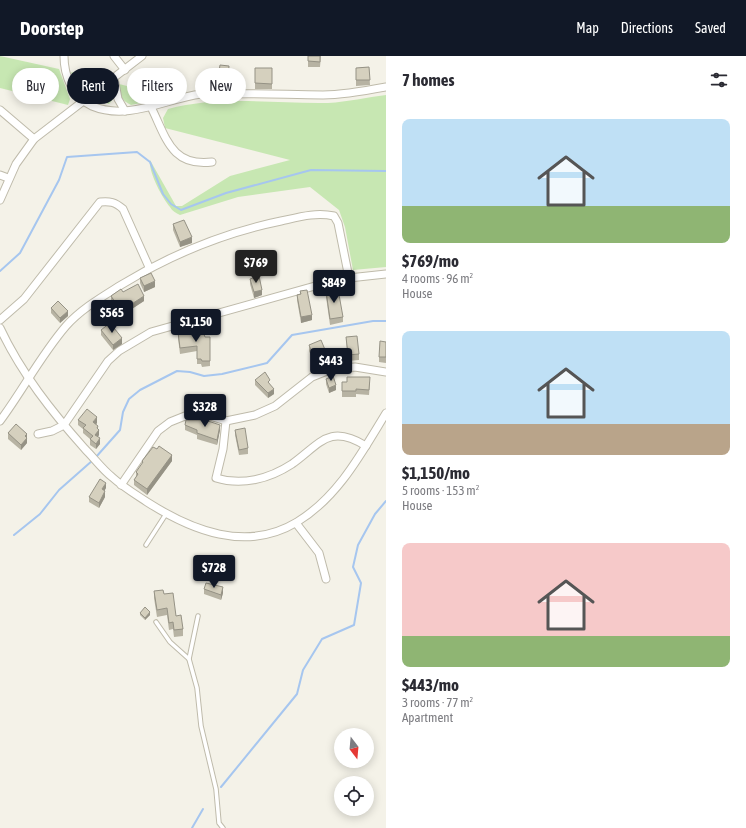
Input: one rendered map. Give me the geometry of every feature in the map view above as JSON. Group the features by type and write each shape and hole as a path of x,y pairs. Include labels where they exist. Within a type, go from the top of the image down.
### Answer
{"street":[{"path":"64,56 67,74"},
{"path":"114,56 125,70"},
{"path":"119,74 142,56"},
{"path":"89,104 99,108 125,111 151,107 202,94 283,93 324,95 386,87"},
{"path":"119,101 125,111"},
{"path":"0,200 8,178 34,139 78,104"},
{"path":"151,107 170,148 183,159 198,164 212,162"},
{"path":"0,110 34,139"},
{"path":"0,174 8,178"},
{"path":"0,320 24,299 100,202 109,201 116,203 122,209 149,267"},
{"path":"0,421 46,353 71,321 101,297 149,267 193,247 234,232 306,215 325,214 334,216 338,223 349,278"},
{"path":"38,434 52,431 64,425 108,361 119,350 151,332 349,278 386,274"},
{"path":"0,328 29,380 64,425 110,476 121,485 166,514 192,527 219,536 249,538 275,532 296,522 320,505 341,484 386,413"},
{"path":"121,485 158,431 170,422 185,416 203,414 226,421 255,415 275,406 312,377 332,369 354,367 386,372"},
{"path":"226,421 223,449 216,478 230,482 246,482 269,476 291,464 324,438 340,436 354,438 366,446"},
{"path":"296,522 319,553 326,579"}],"lane":[{"path":"146,545 166,514"},
{"path":"198,616 189,660 197,688 201,726 216,789 219,823 223,828"},
{"path":"156,622 170,642 189,660"}],"green space":[{"path":"0,56 54,68 12,68 12,91 0,88"},
{"path":"59,69 67,91 68,105 59,103"},
{"path":"119,84 127,86 127,102 121,97"},
{"path":"386,95 386,267 353,270 345,227 339,210 310,187 238,197 180,215 173,211 167,203 153,177 150,160 176,206 182,206 230,176 290,160 165,128 163,118 168,109 195,104 246,104 246,101 308,103 343,102"}],"building":[{"path":"308,56 320,56 320,62 308,61"},
{"path":"220,65 229,66 229,68 220,68"},
{"path":"369,67 370,80 356,80 356,68"},
{"path":"255,68 272,68 272,84 255,83"},
{"path":"184,220 192,237 180,242 173,224"},
{"path":"151,273 155,281 144,286 140,278"},
{"path":"259,276 262,290 254,292 250,279"},
{"path":"138,284 144,296 121,311 111,296 121,289 123,292"},
{"path":"338,289 343,317 330,319 326,291"},
{"path":"307,290 312,315 301,317 297,295 301,294 300,291"},
{"path":"58,301 68,311 60,318 51,308"},
{"path":"110,323 122,338 113,345 101,330"},
{"path":"202,329 205,337 210,337 210,361 202,361 201,359 197,359 197,346 180,348 178,332"},
{"path":"357,336 359,354 348,355 346,337"},
{"path":"321,340 328,357 316,362 309,345"},
{"path":"380,341 386,342 386,357 379,357"},
{"path":"265,372 270,380 268,382 274,389 268,393 255,380"},
{"path":"333,376 336,385 329,388 326,379"},
{"path":"347,377 370,377 369,390 356,389 356,391 342,391 342,382 347,382"},
{"path":"87,409 97,417 93,422 98,426 97,428 99,430 95,435 100,438 96,444 90,439 93,436 83,428 86,425 78,420"},
{"path":"186,420 205,420 220,425 217,440 197,433 197,430 185,425"},
{"path":"16,424 27,434 25,436 27,438 21,445 8,433"},
{"path":"245,428 248,448 239,450 235,430"},
{"path":"159,446 172,455 147,489 134,480 138,474 136,472 143,462 142,461 153,447 157,449"},
{"path":"100,479 106,483 102,489 105,491 99,503 89,497"},
{"path":"206,583 223,587 221,595 204,589"},
{"path":"163,590 164,594 173,593 176,616 181,615 183,629 174,630 173,622 169,623 167,608 157,610 154,591"},
{"path":"145,607 150,612 145,618 140,613"}],"waterway":[{"path":"0,271 20,253 59,180 67,157 137,152 150,162 163,194 171,204 181,210 226,193 311,170 386,171"},
{"path":"96,457 120,430 123,412 129,399 140,390 177,371 190,372 204,376 222,374 267,363 292,335 373,321 386,321"},
{"path":"14,535 40,514 59,490 93,460"},
{"path":"221,787 297,694 303,670 322,639 354,625 361,583 353,567 358,545 375,514 386,501"},
{"path":"192,828 203,809"}]}
